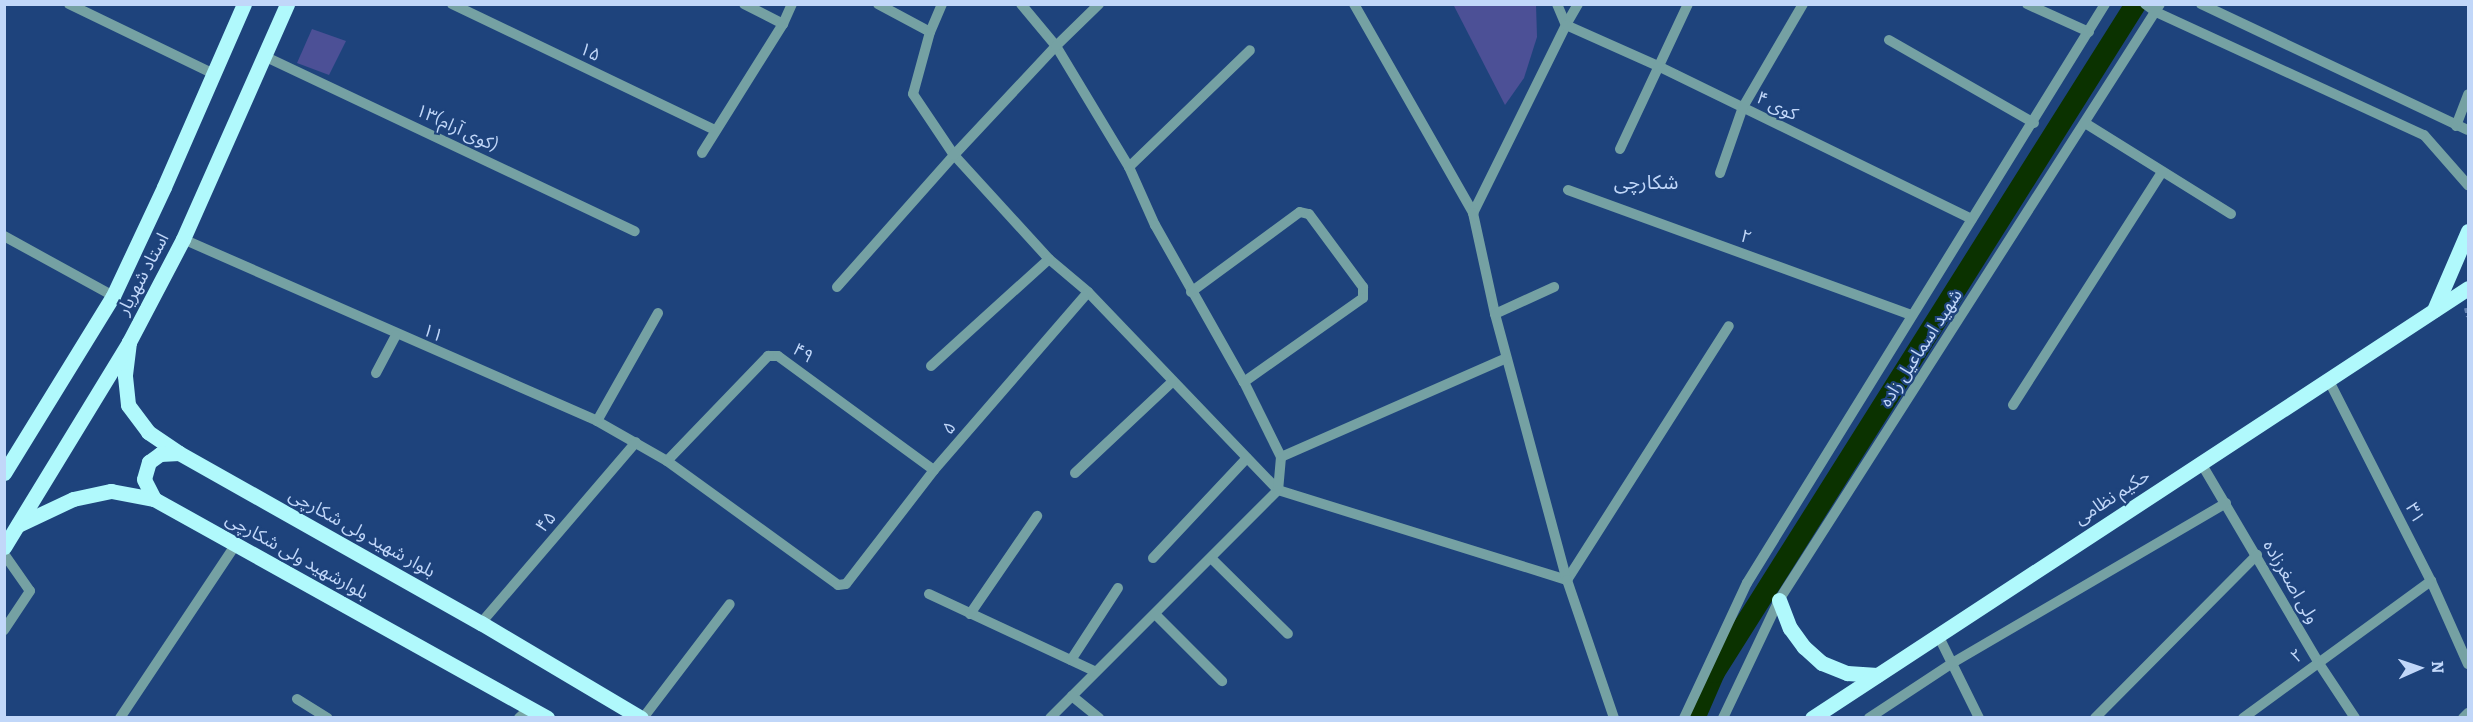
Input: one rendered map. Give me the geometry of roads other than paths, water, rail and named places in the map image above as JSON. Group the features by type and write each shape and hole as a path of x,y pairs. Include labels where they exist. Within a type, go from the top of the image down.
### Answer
{"main road":[{"name":"استاد شهریار","path":"4,473 113,296 244,4"},
{"name":"استاد شهریار","path":"4,547 129,342 183,239 287,4"},
{"path":"2434,310 2469,231"},
{"name":"حکیم نظامی","path":"1812,717 2469,288"},
{"name":"بلوار شهید ولی شکارچی","path":"129,342 125,376 128,405 148,432 179,453 481,622 642,717"},
{"path":"154,499 144,479 148,462 160,454 179,453"},
{"name":"بلوارشهید ولی شکارچی","path":"18,525 73,499 111,491 154,499 547,717"},
{"path":"1779,600 1790,628 1804,647 1822,663 1847,673 1877,675"}],"street":[{"path":"69,4 214,74"},
{"name":"۱۵","path":"452,4 715,130"},
{"path":"744,4 783,24"},
{"path":"702,153 783,24 792,4"},
{"path":"878,4 930,32"},
{"path":"942,4 930,32 913,94 954,155 1049,259 1088,292 1278,490 1567,580"},
{"path":"1021,4 1056,46 1129,167 1155,225 1244,382 1281,458 1278,490 1050,717"},
{"path":"837,287 954,155 1056,46 1099,4"},
{"path":"1354,4 1473,213 1506,358 1567,580 1614,717"},
{"path":"1557,4 1566,25"},
{"path":"1473,213 1578,4"},
{"path":"1620,149 1688,4"},
{"path":"1720,173 1743,107 1803,4"},
{"path":"2027,4 2089,32"},
{"name":"شهید اسماعیل زاده","path":"1684,717 1747,583 1912,315 2034,123 2105,4"},
{"path":"2145,4 2158,8 2424,135 2469,185"},
{"path":"2201,4 2456,126 2469,130"},
{"name":"شهید اسماعیل زاده","path":"1723,717 1779,600 2158,8"},
{"name":"کوی ۴","path":"1566,25 1658,66 1972,219"},
{"path":"1889,40 2034,123"},
{"path":"1129,167 1250,50"},
{"name":"۱۳(کوی آرام)","path":"264,56 635,231"},
{"path":"2456,126 2469,94"},
{"path":"2085,123 2231,214"},
{"path":"2013,405 2162,172"},
{"name":"۲","path":"1568,190 1912,315"},
{"path":"1191,292 1300,212 1309,214 1363,287 1364,298 1244,382"},
{"path":"4,236 113,296"},
{"name":"۱۱","path":"183,239 396,335 597,421 667,461 838,585"},
{"path":"931,366 1049,259"},
{"path":"1495,314 1554,287"},
{"name":"۵","path":"838,585 846,584 934,470 1088,292"},
{"path":"597,421 658,313"},
{"path":"1567,580 1730,326"},
{"path":"376,373 396,335"},
{"name":"۴۹","path":"667,461 768,356 778,356 934,470"},
{"path":"1281,458 1506,358"},
{"name":"۳۱","path":"2328,379 2431,581 2469,664"},
{"path":"1075,473 1173,381"},
{"name":"۴۵","path":"481,622 636,442"},
{"path":"1153,558 1247,458"},
{"name":"ولی اصغرزاده","path":"2200,463 2257,555 2318,662 2355,717"},
{"path":"1869,717 1954,662 2226,503"},
{"path":"970,614 1037,516"},
{"path":"120,717 236,544"},
{"path":"4,554 30,591 4,630"},
{"path":"2095,717 2257,555"},
{"path":"1211,558 1288,633"},
{"name":"۲","path":"2243,717 2431,581"},
{"path":"1071,660 1118,588"},
{"path":"928,594 1096,672"},
{"path":"642,717 730,604"},
{"path":"1155,614 1222,681"},
{"path":"1938,635 1954,662 1979,717"},
{"path":"1072,696 1099,717"},
{"path":"297,699 328,717"},
{"path":"519,717 531,707"},
{"path":"2463,717 2469,713"}],"waterway":[{"path":"1694,718 1714,672 2135,4"}],"district":[{"name":"شکارچی","path":"1646,182"}]}
